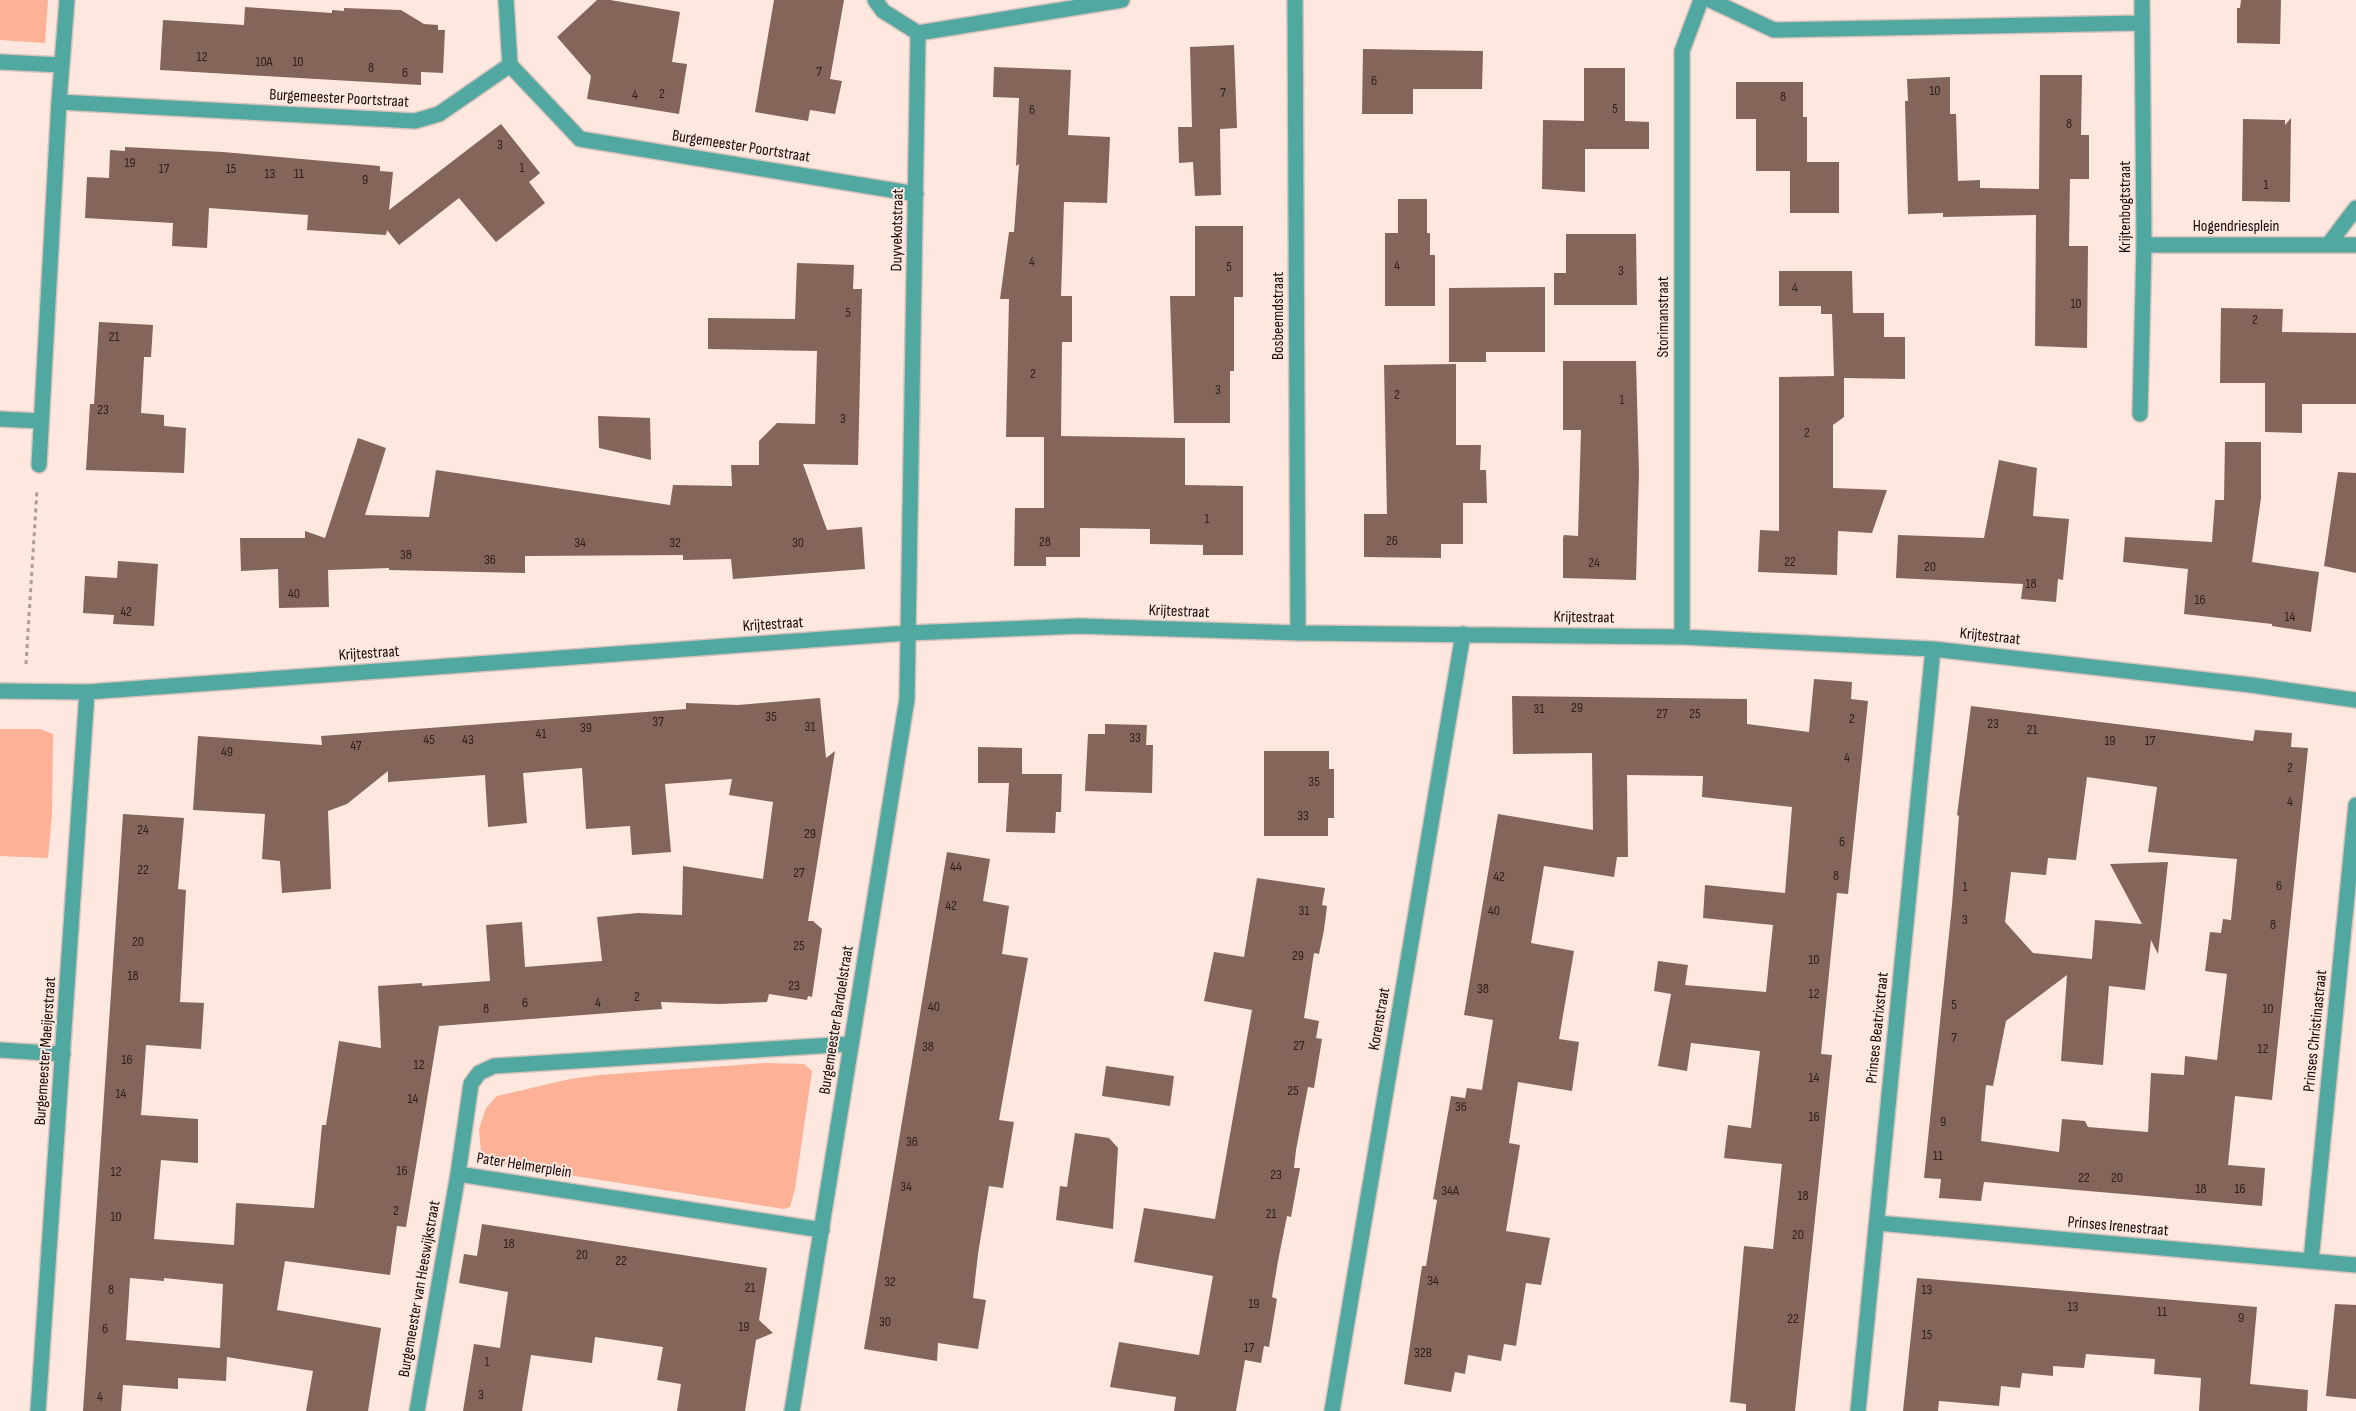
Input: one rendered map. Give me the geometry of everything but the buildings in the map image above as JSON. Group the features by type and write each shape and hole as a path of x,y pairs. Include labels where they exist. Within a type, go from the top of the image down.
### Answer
{"street":[{"path":"39,465 59,102 67,0"},
{"path":"506,0 510,65"},
{"path":"875,0 883,11 918,33 1122,0"},
{"name":"Bosbeemdstraat","path":"1295,0 1298,633"},
{"name":"Storimanstraat","path":"1682,637 1682,51 1701,0"},
{"path":"1710,0 1774,30 2141,23"},
{"name":"Krijtenbogtstraat","path":"2140,414 2144,244 2142,0"},
{"name":"Duyvekotstraat","path":"908,633 918,33"},
{"path":"0,62 62,65"},
{"name":"Burgemeester Poortstraat","path":"59,102 415,121 440,114 510,65 580,139 916,194"},
{"path":"2328,245 2356,208"},
{"name":"Hogendriesplein","path":"2144,244 2356,245"},
{"path":"0,419 40,422"},
{"name":"Krijtestraat","path":"0,691 87,692 908,633 1079,626 1298,633 1682,637 1934,648 2251,685 2356,700"},
{"name":"Burgemeester Bardoelstraat","path":"792,1411 907,700 908,633"},
{"name":"Korenstraat","path":"1332,1411 1463,634"},
{"name":"Prinses Beatrixstraat","path":"1858,1411 1934,648"},
{"name":"Burgemeester Maeijerstraat","path":"38,1411 64,1054 87,692"},
{"name":"Prinses Christinastraat","path":"2311,1261 2356,805"},
{"name":"Pater Helmerplein","path":"822,1230 458,1174 471,1084 479,1073 494,1066 850,1044"},
{"path":"0,1050 64,1054"},
{"name":"Burgemeester van Heeswijkstraat","path":"417,1411 458,1174"},
{"name":"Prinses Irenestraat","path":"1877,1223 2356,1265"}],"path":[{"path":"24,692 39,465"}],"shaded area":[{"path":"0,0 48,0 45,43 0,40"},
{"path":"0,729 40,729 53,734 52,815 48,858 0,856"},
{"path":"765,1063 804,1064 812,1071 795,1189 790,1207 784,1209 512,1166 496,1162 481,1151 479,1129 486,1108 497,1096 570,1079 600,1075"}]}
